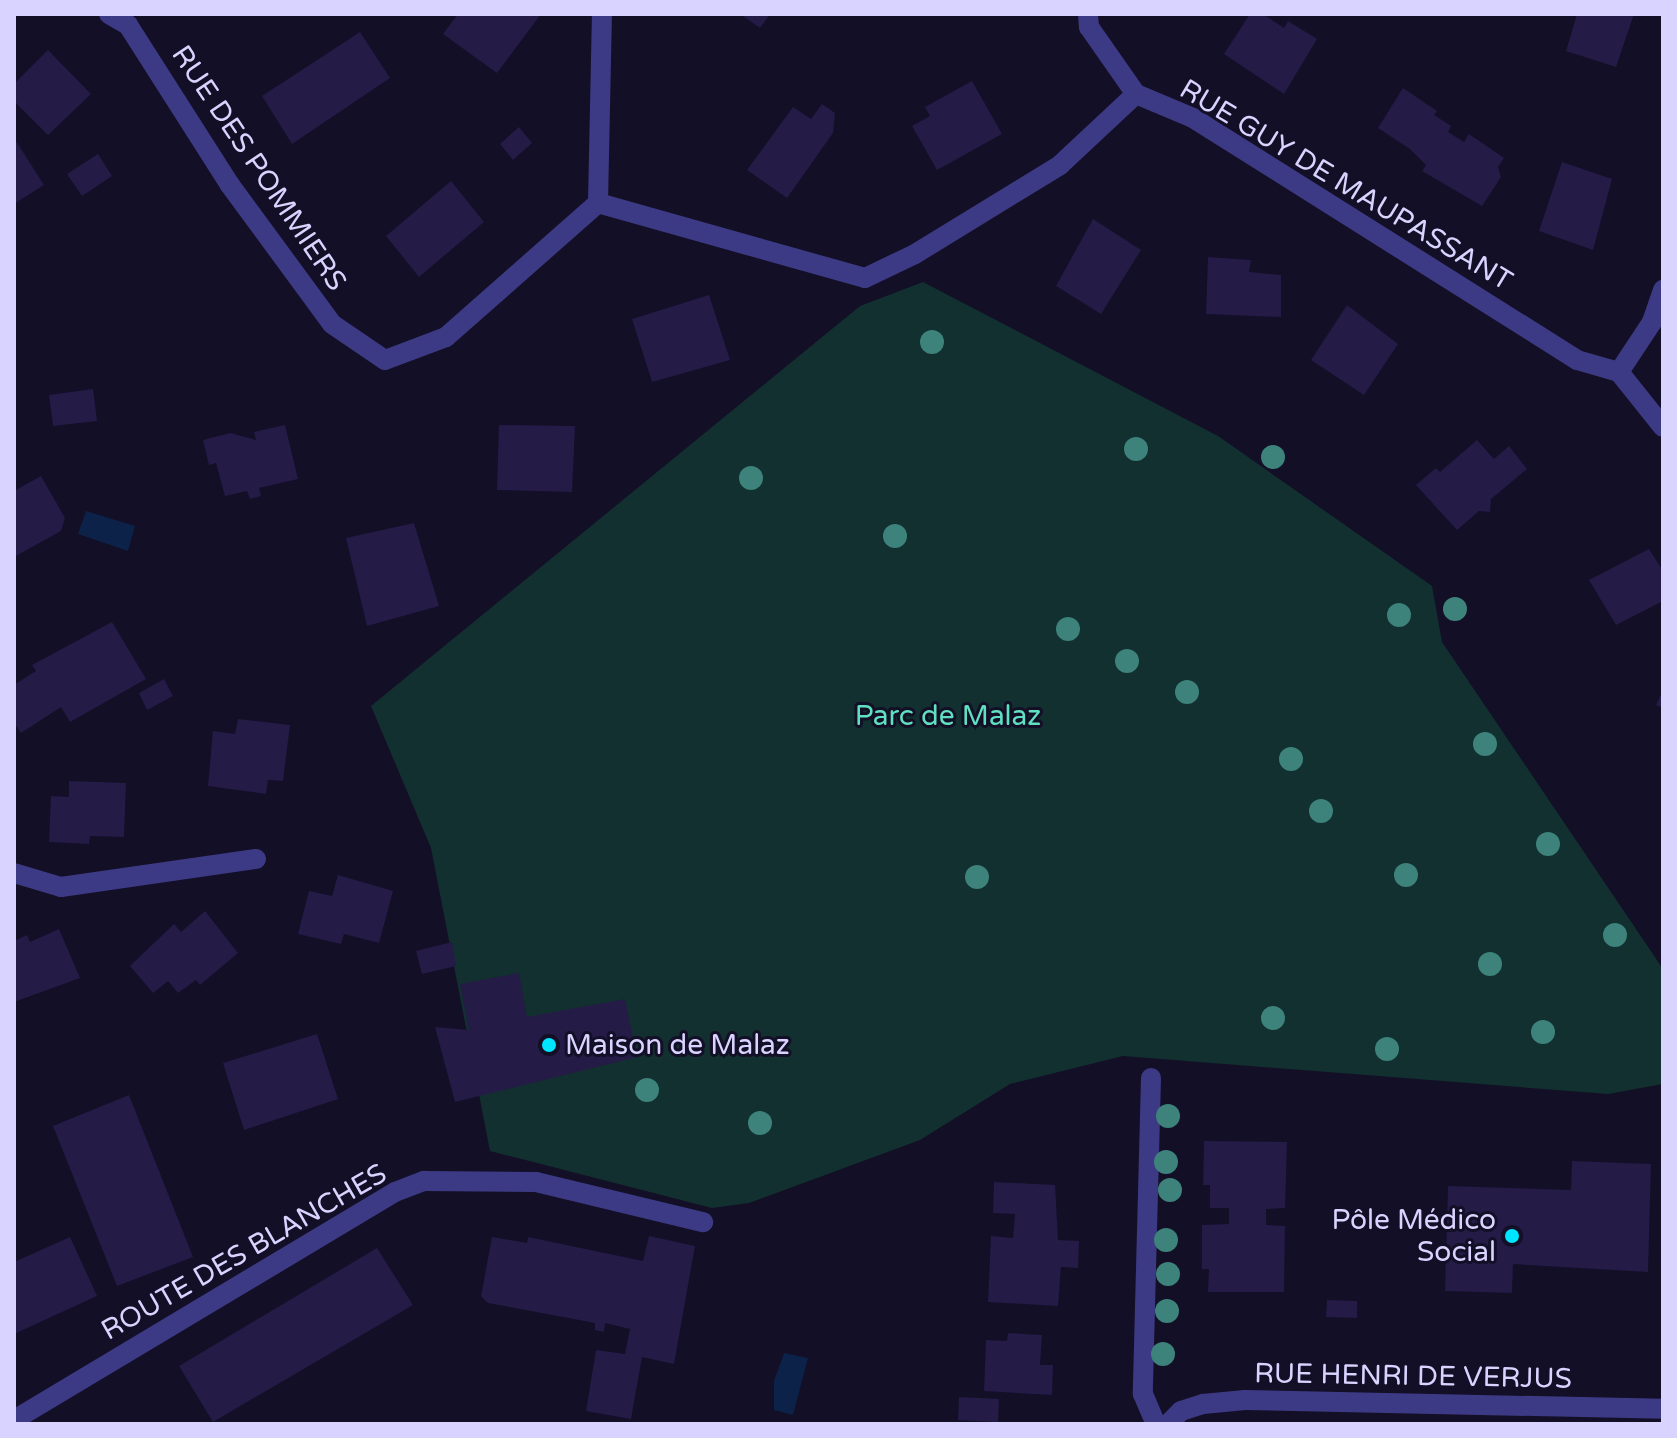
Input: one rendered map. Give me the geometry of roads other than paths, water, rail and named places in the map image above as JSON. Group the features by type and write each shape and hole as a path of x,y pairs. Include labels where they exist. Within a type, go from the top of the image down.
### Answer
{"street":[{"name":"RUE DES POMMIERS","path":"109,14 128,25 230,185 332,324 385,360 446,337 598,203"},
{"path":"598,203 602,14"},
{"path":"1088,14 1089,27 1136,94"},
{"name":"RUE GUY DE MAUPASSANT","path":"598,203 865,278 915,254 1060,165 1136,94 1193,118 1577,360 1619,372"},
{"path":"1663,290 1652,322 1619,372 1663,427"},
{"path":"14,873 61,887 256,859"},
{"path":"1151,1078 1143,1394 1156,1424"},
{"name":"ROUTE DES BLANCHES","path":"14,1420 395,1192 424,1181 536,1182 703,1222"},
{"name":"RUE HENRI DE VERJUS","path":"1168,1424 1181,1411 1203,1404 1245,1400 1663,1409"}],"water":[{"path":"86,511 135,526 128,551 78,534"},
{"path":"784,1353 808,1358 793,1415 774,1410 774,1381"}],"place":[{"name":"Maison de Malaz","path":"549,1045"},
{"name":"Pôle Médico Social","path":"1512,1236"}],"park label":[{"name":"Parc de Malaz","path":"948,716"}]}
